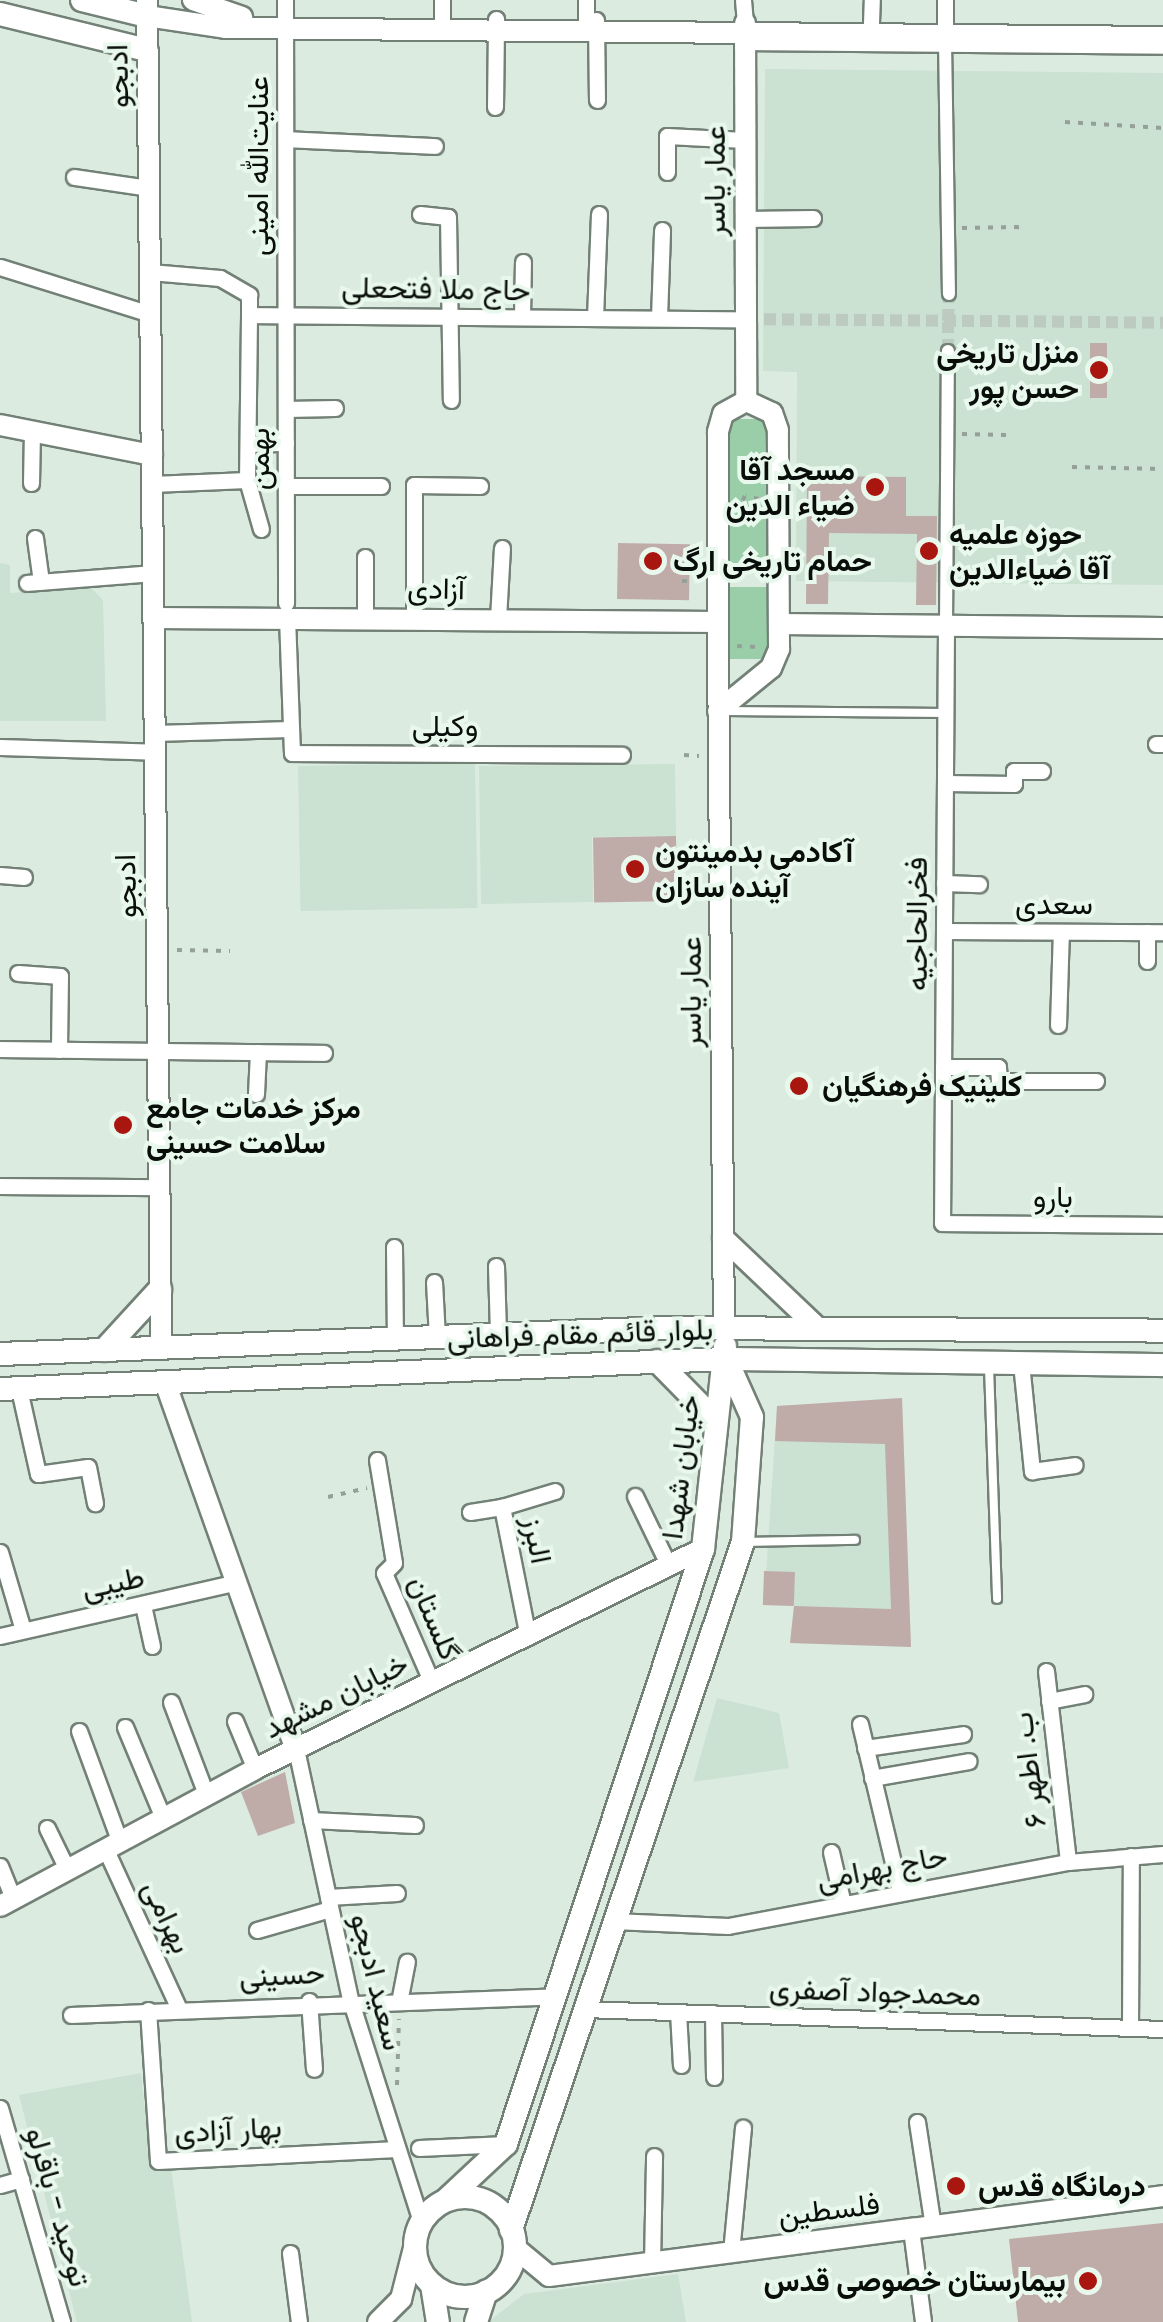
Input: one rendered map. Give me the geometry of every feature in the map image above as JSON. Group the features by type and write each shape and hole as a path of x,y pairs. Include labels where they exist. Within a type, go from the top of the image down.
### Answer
{"main road":[{"path":"82,0 147,8"},
{"path":"0,14 147,50"},
{"path":"104,1350 160,1289"},
{"path":"724,1328 726,1359"},
{"name":"بلوار قائم مقام فراهانی","path":"0,1354 724,1328 1163,1331"},
{"name":"ادبجو","path":"161,1348 165,1382"},
{"name":"بلوار قائم مقام فراهانی","path":"10,1389 726,1359 1163,1365"},
{"name":"خیابان شهدا","path":"513,2238 612,1921 742,1542 752,1417 726,1359"},
{"name":"خیابان شهدا","path":"446,2200 506,2144 556,1996 702,1549 712,1422 726,1359"},
{"path":"656,1361 693,1391 712,1422 731,1409 752,1417"},
{"path":"438,2322 418,2234 446,2200 485,2202 513,2238 507,2274 486,2292 476,2322"},
{"path":"432,2285 458,2296 486,2292"}],"street":[{"path":"193,0 226,16 442,9 496,25"},
{"path":"871,23 872,0"},
{"path":"945,0 948,294"},
{"path":"147,8 496,25 591,18 1163,48"},
{"name":"ادبجو","path":"147,8 161,1348"},
{"name":"عنایت‌الله امینی","path":"285,15 286,315"},
{"path":"591,18 597,100"},
{"path":"744,25 871,23 945,35 1163,37"},
{"path":"495,106 496,25"},
{"name":"عمار یاسر","path":"724,1328 719,422 746,401 744,25"},
{"path":"945,35 1163,26"},
{"path":"667,172 667,136 745,140"},
{"path":"286,139 434,146"},
{"path":"74,177 149,188"},
{"path":"420,214 448,217 450,400"},
{"path":"595,318 599,214"},
{"path":"745,219 813,218"},
{"path":"658,318 662,230"},
{"path":"522,317 523,262"},
{"path":"0,267 150,314"},
{"path":"150,272 220,278 249,295 247,480 261,529"},
{"name":"حاج ملا فتحعلی","path":"249,314 746,319"},
{"name":"بهمن","path":"286,315 287,610"},
{"path":"946,626 948,351"},
{"path":"718,711 771,668 779,647 778,430 772,413 746,401"},
{"path":"286,409 335,408"},
{"path":"0,425 152,455"},
{"path":"31,482 32,431"},
{"path":"250,444 286,443"},
{"path":"152,484 247,480"},
{"path":"414,619 414,484 480,486"},
{"path":"286,486 381,486"},
{"path":"36,538 34,582 153,573"},
{"path":"498,620 502,548"},
{"path":"365,557 366,618"},
{"path":"0,747 155,743 290,729 287,610"},
{"name":"آزادی","path":"154,618 287,610 366,618 718,622"},
{"path":"779,624 1163,628"},
{"name":"فخرالحاجیه","path":"942,1224 946,626"},
{"name":"وکیلی","path":"290,729 292,753 622,755"},
{"path":"945,784 1014,784 1014,771 1042,771"},
{"path":"0,875 24,877"},
{"path":"944,883 979,884"},
{"name":"سعدی","path":"944,932 1155,932"},
{"path":"1058,1025 1061,932"},
{"path":"1147,961 1155,932"},
{"path":"18,972 60,976 59,1050"},
{"path":"0,1049 324,1052"},
{"path":"256,1094 258,1052"},
{"path":"943,1067 998,1066 999,1081 1096,1081"},
{"path":"0,1186 159,1187"},
{"name":"بارو","path":"942,1224 1163,1225"},
{"path":"723,1238 818,1328"},
{"path":"394,1247 396,1339"},
{"path":"496,1266 498,1335"},
{"path":"434,1282 438,1337"},
{"path":"1021,1363 1032,1471 1075,1465"},
{"name":"ادبجو","path":"165,1382 296,1749"},
{"path":"10,1389 38,1474 88,1467 95,1503"},
{"name":"گلستان","path":"377,1460 394,1563 384,1573 432,1683"},
{"name":"البرز","path":"528,1637 502,1506 555,1491"},
{"path":"635,1496 669,1566"},
{"path":"470,1512 502,1506"},
{"name":"خیابان مشهد","path":"6,1902 255,1768 702,1549"},
{"path":"0,1552 24,1630"},
{"name":"طیبی","path":"0,1636 237,1582"},
{"path":"142,1605 152,1646"},
{"name":"ب. اطهر ۶","path":"1046,1671 1068,1862"},
{"path":"1049,1701 1084,1694"},
{"path":"172,1702 206,1794"},
{"path":"235,1721 255,1768"},
{"path":"860,1724 900,1892"},
{"path":"125,1727 162,1818"},
{"name":"بهرامی","path":"79,1731 112,1844 179,2009"},
{"path":"866,1748 963,1734"},
{"name":"سعید ادبجو","path":"296,1749 350,1999 418,2234"},
{"path":"872,1778 969,1761"},
{"path":"311,1820 415,1825"},
{"path":"48,1828 67,1869"},
{"path":"830,1852 843,1904"},
{"name":"حاج بهرامی","path":"612,1921 728,1926 1068,1862 1163,1854"},
{"path":"1130,2028 1132,1856"},
{"path":"0,1866 6,1902"},
{"path":"257,1930 329,1903 397,1894"},
{"path":"400,1996 407,1962"},
{"name":"حسینی","path":"71,2014 400,1996 556,1996"},
{"path":"310,2002 314,2069"},
{"name":"محمدجواد آصفری","path":"584,2009 1163,2029"},
{"name":"بهار آزادی","path":"148,2010 158,2161 392,2150"},
{"path":"678,2012 682,2065"},
{"path":"713,2013 714,2077"},
{"name":"توحید - باقرلو","path":"0,2108 62,2322"},
{"path":"918,2122 933,2226"},
{"path":"731,2252 743,2128"},
{"path":"419,2148 506,2144"},
{"path":"652,2264 654,2156"},
{"path":"0,2186 21,2179"},
{"name":"فلسطین","path":"513,2238 549,2276 1163,2196"},
{"path":"911,2230 923,2322"},
{"path":"378,2322 401,2299 418,2234"},
{"path":"290,2253 300,2322"}],"lane":[{"path":"718,711 946,713"},
{"path":"989,1362 997,1598"},
{"path":"742,1542 855,1540"}],"path":[{"path":"1065,122 1163,128"},
{"path":"948,228 1026,226"},
{"path":"948,433 1006,435"},
{"path":"1072,468 1163,469"},
{"path":"751,494 762,505 751,516 740,505 751,494"},
{"path":"718,651 779,647"},
{"path":"157,950 230,950"},
{"path":"328,1496 381,1484"},
{"path":"397,2100 400,1996"}],"shaded area":[{"path":"765,69 1163,73 1163,585 796,581 797,372 763,371"},
{"path":"0,563 10,565 10,593 90,587 103,600 106,721 0,721"},
{"path":"475,763 478,908 301,911 298,766"},
{"path":"675,764 676,836 592,837 593,902 481,904 479,766"},
{"path":"902,1398 911,1647 790,1643 794,1606 764,1605 777,1406"},
{"path":"717,1698 779,1713 789,1768 693,1782"},
{"path":"141,2073 151,2168 171,2168 192,2322 77,2322 19,2095"},
{"path":"678,2274 686,2322 488,2322 524,2294"}],"green space":[{"path":"727,419 771,419 771,572 727,572"},
{"path":"726,587 771,587 771,659 726,659"}],"building":[{"path":"1090,343 1107,343 1107,398 1090,398"},
{"path":"807,476 906,477 906,516 937,516 936,605 916,605 917,534 829,533 828,604 806,604"},
{"name":"حمام تاریخی ارگ","path":"618,543 690,544 689,600 617,599"},
{"name":"آکادمی بدمینتون آینده سازان","path":"676,836 677,901 594,902 593,837"},
{"path":"902,1398 911,1647 790,1643 794,1606 891,1609 885,1444 775,1441 777,1406"},
{"path":"764,1571 795,1572 794,1606 763,1605"},
{"path":"285,1772 295,1823 258,1836 241,1792"},
{"name":"بیمارستان خصوصی قدس","path":"1163,2223 1163,2322 1018,2322 1009,2239"}],"tunnel":[{"path":"948,321 949,294"},
{"path":"746,319 1163,323"},
{"path":"948,322 948,351"}],"place":[{"name":"منزل تاریخی حسن پور","path":"1099,370"},
{"name":"مسجد آقا ضیاء الدین","path":"875,487"},
{"name":"حوزه علمیه آقا ضیاءالدین","path":"929,551"},
{"name":"حمام تاریخی ارگ","path":"653,561"},
{"name":"آکادمی بدمینتون آینده سازان","path":"635,869"},
{"name":"کلینیک فرهنگیان","path":"799,1086"},
{"name":"مرکز خدمات جامع سلامت حسینی","path":"123,1125"},
{"name":"درمانگاه قدس","path":"956,2186"},
{"name":"بیمارستان خصوصی قدس","path":"1088,2281"}]}
